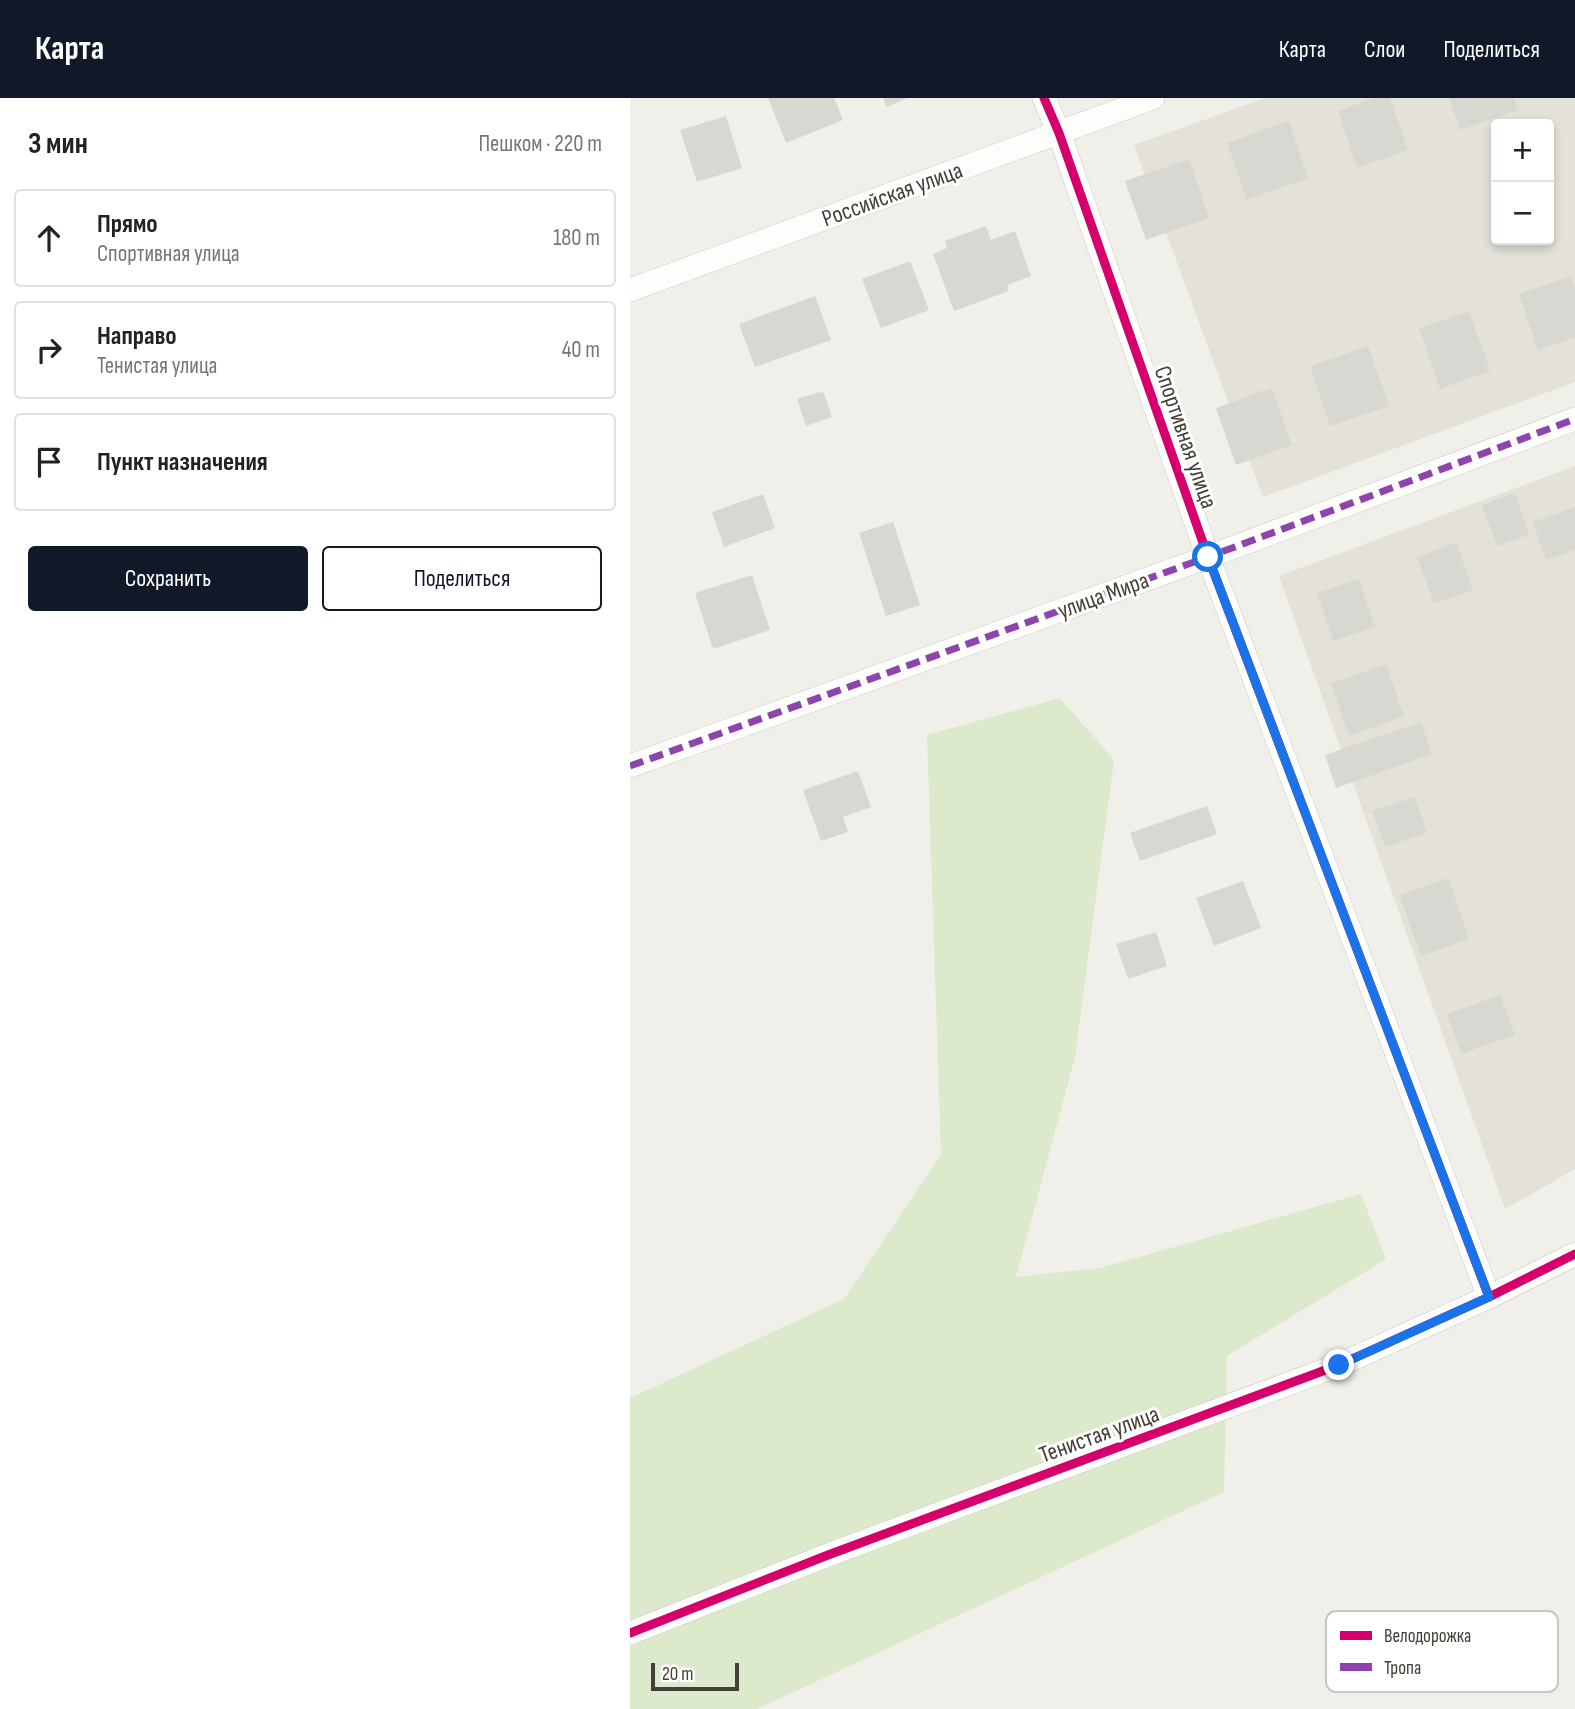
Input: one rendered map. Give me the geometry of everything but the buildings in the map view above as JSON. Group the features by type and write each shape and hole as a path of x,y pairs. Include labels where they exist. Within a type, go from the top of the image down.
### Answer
{"street":[{"name":"Спортивная улица","path":"1044,98 1208,557 1489,1297"},
{"name":"Российская улица","path":"630,290 1153,98"},
{"name":"улица Мира","path":"630,766 1208,557 1575,419"},
{"name":"Тенистая улица","path":"630,1633 1339,1365 1489,1297 1575,1254"}],"shaded area":[{"path":"1265,98 1575,98 1575,382 1263,497 1134,145"},
{"path":"1575,466 1575,1169 1505,1209 1279,576"}],"green space":[{"path":"1060,698 1114,760 1075,1057 1016,1277 1100,1268 1361,1194 1386,1259 1227,1356 1224,1492 757,1709 630,1709 630,1398 844,1299 941,1154 927,735"}],"marked path":[{"path":"630,766 1208,557 1575,419"}],"cycle path":[{"path":"1044,98 1059,133 1208,557 1489,1297"},
{"path":"630,1633 828,1555 1339,1365 1489,1297 1575,1254"}],"route":[{"path":"1208,557 1489,1297 1339,1365"}]}
